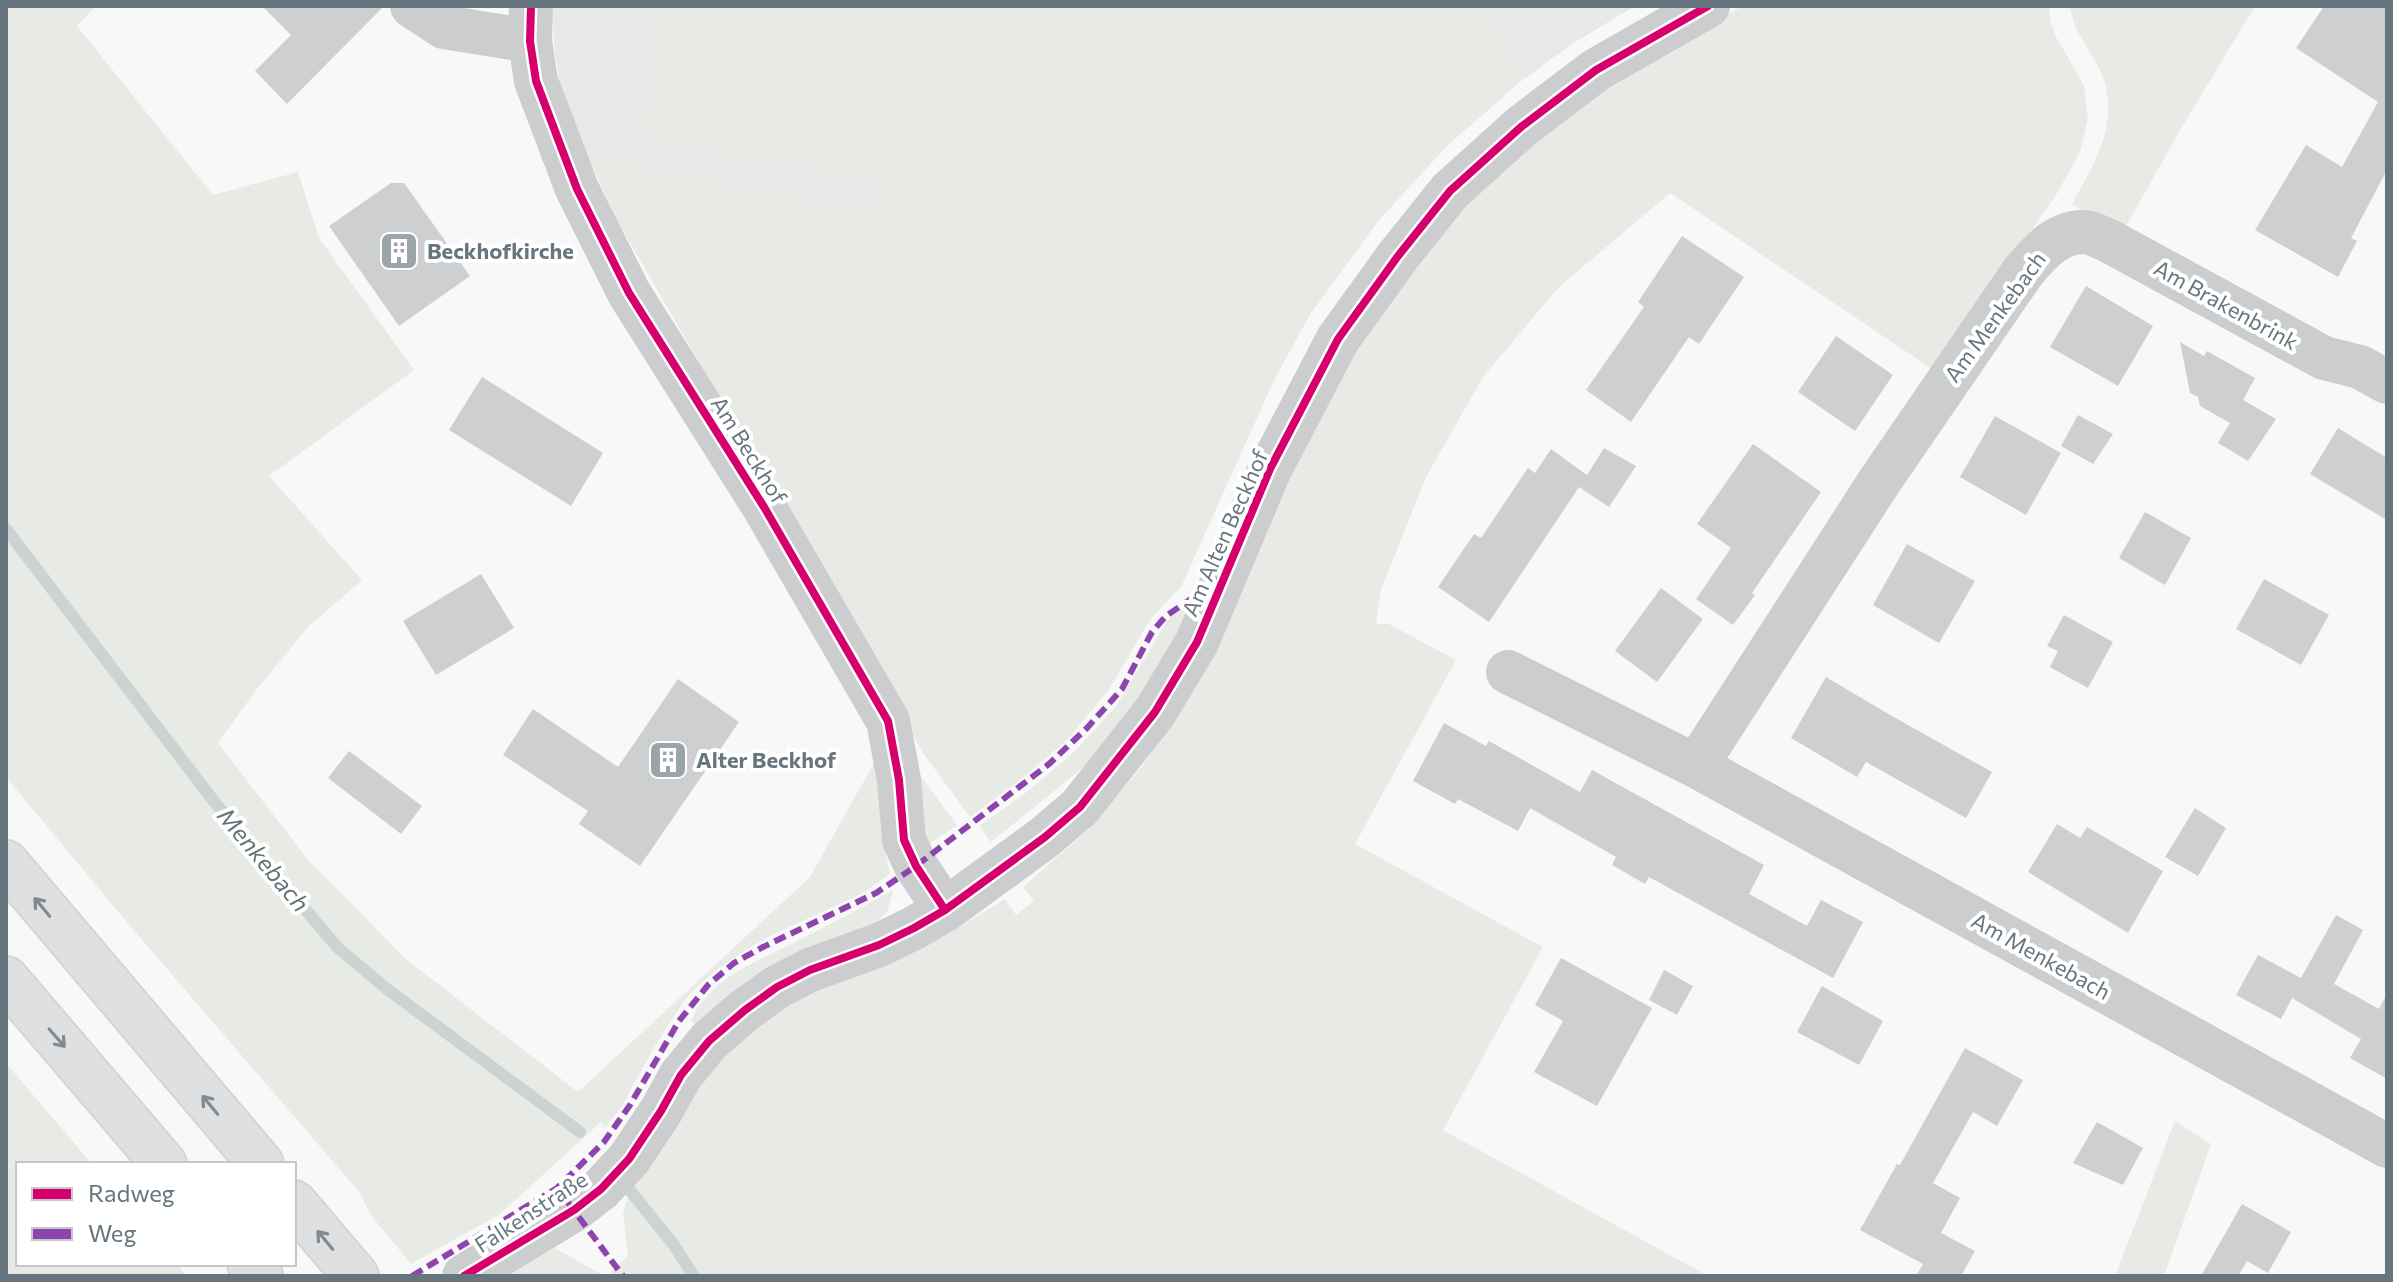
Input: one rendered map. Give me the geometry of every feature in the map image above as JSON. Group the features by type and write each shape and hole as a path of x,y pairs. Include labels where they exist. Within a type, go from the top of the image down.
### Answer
{"highway":[{"path":"6,863 259,1162"},
{"path":"6,979 162,1162"},
{"path":"296,1205 356,1276"}],"street":[{"name":"Am Beckhof","path":"412,6 444,27 531,23 536,81 577,189 629,293 764,507 888,721 899,780 904,840 916,866 945,910"},
{"name":"Am Alten Beckhof","path":"810,970 879,945 945,910 1045,837 1080,807 1155,712 1197,642 1270,469 1338,339 1450,191 1521,127 1596,70 1708,6"},
{"name":"Am Brakenbrink","path":"2065,235 2086,232 2109,241 2324,358 2360,367 2387,382"},
{"name":"Am Menkebach","path":"1696,766 1879,482 2023,272 2043,248 2065,235"},
{"name":"Am Menkebach","path":"1508,672 1696,766 2387,1146"},
{"name":"Falkenstraße","path":"464,1276 574,1210 601,1189 629,1159 681,1075 709,1041 777,987 810,970"}],"shaded area":[{"path":"6,6 96,6 77,26 213,195 298,172 319,238 414,370 269,476 362,580 308,627 256,690 218,743 309,861 407,960 578,1092 810,877 878,756 881,833 890,874 861,894 770,936 719,968 684,1001 622,1106 605,1128 601,1122 500,1214 411,1264 370,1214 360,1193 6,777"},
{"path":"553,6 898,6 871,214 586,153 561,90 554,45"},
{"path":"651,6 1481,6 1520,82 1448,145 1379,220 1311,313 1274,380 1181,587 1152,617 1108,691 1067,740 970,817 923,753 617,220 586,153 870,214 876,181 644,140"},
{"path":"1481,6 1635,6 1572,44 1520,82"},
{"path":"1743,6 2049,6 2056,37 2084,85 2088,119 2080,152 2056,195 1935,371 1670,193 1558,288 1483,377 1426,477 1381,590 1376,624 1389,624 1456,660 1355,844 1543,947 1443,1130 1708,1276 607,1276 628,1256 623,1214 635,1171 717,1063 784,1004 945,936 1005,899 1016,915 1034,901 1023,887 1087,831 1144,764 1193,688 1294,462 1350,355 1463,207 1575,109"},
{"path":"2070,6 2255,6 2122,233 2072,204 2104,139 2108,104 2106,86 2078,31"},
{"path":"1197,595 1155,681 1090,762 991,842 979,826 1028,791 1075,751 1116,706 1167,621"},
{"path":"914,767 957,825 928,845 917,829"},
{"path":"893,890 888,910 875,924 700,1027 691,1021 710,993 737,972"},
{"path":"6,1063 90,1162 16,1162 16,1266 179,1266 187,1276 6,1276"},
{"path":"2175,1121 2211,1144 2164,1276 2115,1276"},
{"path":"547,1244 605,1276 493,1276"}],"building":[{"path":"262,6 384,6 287,104 255,71 291,35"},
{"path":"2324,6 2387,6 2387,170 2351,238 2357,241 2338,277 2255,230 2306,145 2342,167 2378,102 2296,48"},
{"name":"Beckhofkirche","path":"391,183 404,183 470,276 399,326 329,226"},
{"path":"1682,236 1744,277 1699,344 1689,337 1631,422 1586,390 1644,307 1638,302"},
{"path":"2086,286 2153,326 2118,386 2050,347"},
{"path":"1836,336 1893,375 1855,431 1798,392"},
{"path":"2180,342 2204,356 2207,351 2255,378 2243,400 2276,419 2248,461 2218,443 2230,423 2200,406 2198,397 2190,393"},
{"path":"482,377 603,453 571,506 449,430"},
{"path":"2078,415 2113,434 2093,464 2061,446"},
{"path":"1995,416 2061,453 2026,515 1960,477"},
{"path":"2338,428 2387,458 2387,520 2310,474"},
{"path":"1753,444 1821,492 1733,625 1696,599 1731,548 1697,524"},
{"path":"1604,448 1636,466 1609,507 1579,487 1489,622 1438,587 1474,534 1481,538 1528,468 1535,473 1551,449 1587,475"},
{"path":"2145,512 2191,538 2165,585 2119,558"},
{"path":"1907,544 1975,581 1939,643 1873,605"},
{"path":"481,574 514,628 436,675 403,621"},
{"path":"2264,579 2329,615 2301,665 2236,629"},
{"path":"1661,588 1703,619 1657,682 1615,651"},
{"path":"2064,615 2113,642 2088,688 2050,667 2058,651 2047,646"},
{"path":"1826,677 1992,772 1966,818 1866,762 1857,777 1791,738"},
{"name":"Alter Beckhof","path":"678,679 739,722 640,866 579,824 588,811 503,755 533,709 618,767"},
{"path":"1444,723 1486,746 1489,741 1580,792 1592,770 1764,865 1749,894 1807,926 1821,900 1863,922 1833,978 1649,877 1645,884 1612,865 1616,857 1530,808 1518,831 1458,799 1455,804 1413,781"},
{"path":"349,751 422,806 401,834 328,778"},
{"path":"2195,808 2226,828 2198,876 2165,857"},
{"path":"2057,824 2080,838 2087,827 2163,871 2128,933 2028,872"},
{"path":"2336,915 2363,930 2334,984 2379,1009 2387,994 2387,1079 2350,1058 2361,1039 2292,998 2281,1019 2236,995 2258,955 2301,978"},
{"path":"1561,958 1652,1008 1597,1106 1534,1072 1563,1021 1535,1005"},
{"path":"1664,970 1693,986 1677,1015 1649,1000"},
{"path":"1822,986 1883,1021 1859,1065 1797,1032"},
{"path":"1965,1048 2023,1080 1997,1126 1973,1112 1933,1183 1960,1198 1941,1233 1975,1251 1961,1276 1916,1276 1923,1264 1860,1230"},
{"path":"2097,1122 2143,1148 2123,1185 2073,1163"},
{"path":"2242,1204 2291,1232 2268,1273 2247,1261 2238,1276 2201,1276"}],"waterway":[{"name":"Menkebach","path":"6,529 216,804 338,948 387,989 580,1132"},
{"name":"Menkebach","path":"628,1188 673,1244 694,1276"}],"marked path":[{"path":"412,1276 557,1188 604,1142 630,1105 679,1021 708,985 734,963 876,893 1049,764 1122,689 1152,632 1166,616 1220,579"},
{"path":"557,1188 623,1276"}],"cycle path":[{"path":"531,6 530,41 536,81 577,189 629,293 764,507 888,721 899,780 904,840 916,866 945,910"},
{"path":"464,1276 574,1210 601,1189 629,1159 681,1075 709,1041 745,1010 777,987 810,970 879,945 945,910 1045,837 1080,807 1155,712 1197,642 1270,469 1338,339 1398,256 1450,191 1521,127 1596,70 1708,6"}],"place":[{"name":"Beckhofkirche","path":"399,251"},
{"name":"Alter Beckhof","path":"668,760"}]}
